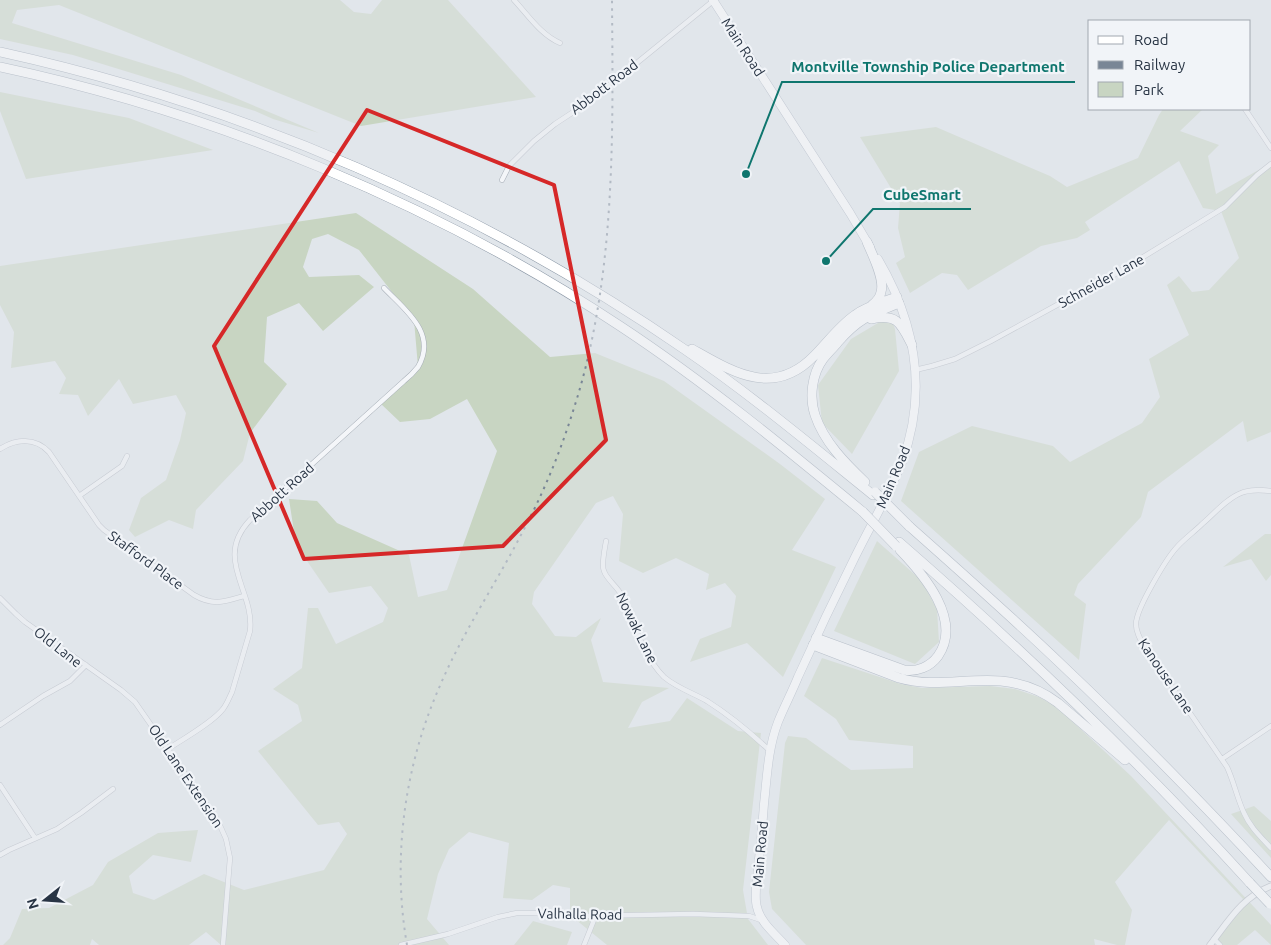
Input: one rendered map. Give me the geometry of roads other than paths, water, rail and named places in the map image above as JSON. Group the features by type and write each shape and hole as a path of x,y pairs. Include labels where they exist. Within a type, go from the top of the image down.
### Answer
{"highway":[{"path":"0,52 86,72 174,98 238,120 393,183 483,228 570,276 684,349 738,388 874,494"},
{"path":"0,68 106,94 170,113 295,158 349,180 447,226 540,277 591,308 647,345 754,424 863,512 897,544 972,606 1028,657 1112,739 1270,905"},
{"path":"867,242 882,287 880,297 868,308"},
{"path":"628,312 730,370 747,376 762,378 784,375 804,365 854,315 868,308 898,300"},
{"path":"898,300 859,322 823,359 816,373 812,398 813,407 818,422 831,446 874,494 1095,696 1185,786 1270,876"},
{"path":"859,322 884,317 894,319 902,326 912,345"},
{"path":"814,641 910,671 927,666 936,658 945,638 945,622 940,606 922,575 897,544"},
{"path":"814,641 899,678 913,682 1000,681 1033,688 1058,703 1171,799"}],"main road":[{"name":"Main Road","path":"713,0 888,277 907,324 915,370 916,394 911,432 901,464 814,641 778,722 770,751 756,887 757,908 764,921 785,945"}],"street":[{"path":"514,0 546,35 560,43"},
{"name":"Abbott Road","path":"502,180 509,166 534,141 555,124 590,101 713,0"},
{"path":"1246,110 1271,148"},
{"name":"Schneider Lane","path":"915,370 955,359 991,342 1099,284 1226,207 1271,164"},
{"name":"Abbott Road","path":"168,749 215,717 221,712 229,699 250,631 250,616 236,571 235,555 238,540 248,522 404,381 415,370 421,360 424,341 421,329 414,319 384,288"},
{"name":"Stafford Place","path":"0,449 16,441 28,441 40,445 49,452 104,530 194,595 208,602 216,603 244,596"},
{"path":"79,496 122,466 127,456"},
{"name":"Kanouse Lane","path":"1271,491 1250,490 1238,494 1177,546 1168,558 1142,604 1136,622 1137,632 1144,646 1227,767 1244,814 1271,848"},
{"name":"Nowak Lane","path":"606,541 604,571 621,593 632,622 653,664 672,684 721,710 770,751"},
{"name":"Old Lane","path":"0,598 25,622 86,665 70,681 0,725"},
{"name":"Old Lane Extension","path":"86,665 135,702 218,821 226,839 230,858 223,945"},
{"path":"1222,759 1271,726"},
{"path":"0,785 35,838"},
{"path":"0,855 57,829 112,789"},
{"path":"1210,945 1238,908 1256,894 1271,886"},
{"name":"Valhalla Road","path":"401,945 448,934 509,914 533,913 596,916 732,915 749,916 764,921"},
{"path":"584,945 596,916"},
{"path":"1214,939 1220,945"}],"railway":[{"path":"407,945 403,913 401,847 404,814 417,750 427,718 448,668 513,551 545,486 569,424 588,358 598,308 609,206 612,0"}],"place":[{"name":"Montville Township Police Department","path":"746,174"},
{"name":"CubeSmart","path":"826,261"}]}
